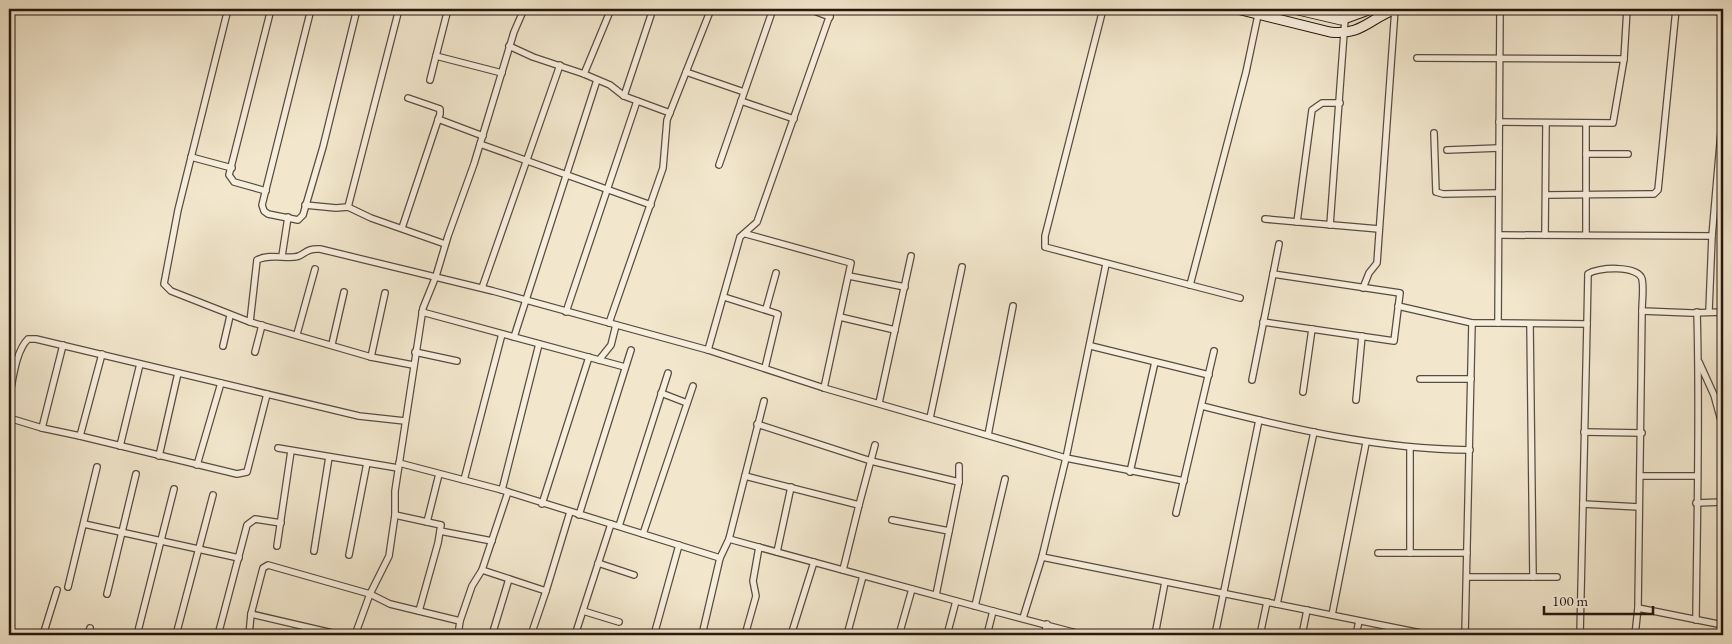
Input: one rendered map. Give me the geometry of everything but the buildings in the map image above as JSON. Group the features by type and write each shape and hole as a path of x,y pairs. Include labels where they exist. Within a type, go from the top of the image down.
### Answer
{"street":[{"path":"228,9 191,156 164,284 171,291 230,316 332,344 371,357 413,365"},
{"path":"266,191 230,180 229,175 271,9"},
{"path":"311,9 262,205 264,211 298,220 301,219 306,205 323,147 357,9"},
{"path":"348,207 399,9"},
{"path":"430,80 448,9"},
{"path":"355,635 370,594 389,556 405,421 422,312 436,276 445,244 483,136 510,46 524,9"},
{"path":"584,74 610,9"},
{"path":"624,96 653,9"},
{"path":"609,323 666,158 665,135 670,113 711,9"},
{"path":"719,165 773,9"},
{"path":"809,9 830,17"},
{"path":"708,350 740,237 746,234 757,222 832,9"},
{"path":"1103,9 1044,243 1045,247 1240,298"},
{"path":"1237,9 1345,34 1368,25 1396,9"},
{"path":"1294,9 1345,19 1371,9"},
{"path":"1363,288 1369,272 1376,264 1396,9"},
{"path":"1498,323 1500,9"},
{"path":"1499,122 1613,123 1624,59 1627,9"},
{"path":"1546,195 1654,194 1658,190 1676,9"},
{"path":"1706,9 1723,10"},
{"path":"1190,285 1246,72 1258,15"},
{"path":"1330,225 1345,19"},
{"path":"510,46 533,57 584,74 610,85 624,96 670,113"},
{"path":"436,56 502,73"},
{"path":"1417,58 1624,59"},
{"path":"482,288 560,65"},
{"path":"686,72 744,92"},
{"path":"514,337 597,80"},
{"path":"402,228 440,109 408,98"},
{"path":"566,312 609,190 637,101"},
{"path":"742,101 794,119"},
{"path":"1297,222 1312,110 1322,103 1340,103"},
{"path":"1709,311 1712,236 1723,109"},
{"path":"438,119 483,136"},
{"path":"1545,235 1546,123"},
{"path":"1586,123 1586,236"},
{"path":"1434,133 1436,188 1438,194 1498,193"},
{"path":"480,144 651,205"},
{"path":"1447,150 1499,148"},
{"path":"1586,154 1628,154"},
{"path":"191,156 232,168"},
{"path":"306,205 336,208 348,207 371,218 445,244"},
{"path":"282,256 288,218"},
{"path":"1265,219 1379,229"},
{"path":"746,234 851,263 824,388"},
{"path":"1499,235 1712,236"},
{"path":"1252,380 1279,244"},
{"path":"250,322 257,260 282,256 296,257 311,248 436,276 708,350 824,388 1066,458 1130,472 1184,480"},
{"path":"879,403 911,256"},
{"path":"1023,618 1042,557 1066,458 1091,346 1106,264"},
{"path":"930,418 962,267"},
{"path":"297,334 315,269"},
{"path":"1580,635 1586,279 1592,271 1626,270 1634,270 1642,279 1642,433 1638,608 1635,635"},
{"path":"766,309 776,273"},
{"path":"1263,322 1394,341 1400,293 1273,274"},
{"path":"849,276 905,287"},
{"path":"332,344 344,292"},
{"path":"371,357 385,293"},
{"path":"724,297 776,312 778,316 764,368"},
{"path":"988,435 1013,306"},
{"path":"1398,306 1472,323 1586,324"},
{"path":"1642,311 1723,312"},
{"path":"422,312 625,367"},
{"path":"1696,620 1697,312"},
{"path":"223,346 230,316"},
{"path":"840,316 895,330"},
{"path":"1465,635 1472,323"},
{"path":"1530,324 1533,577"},
{"path":"255,352 262,325"},
{"path":"599,360 611,345 616,325"},
{"path":"1303,392 1312,329"},
{"path":"464,480 502,334"},
{"path":"1356,400 1362,336"},
{"path":"9,398 18,360 25,342 28,339 36,339 359,416 405,421"},
{"path":"458,635 460,621 472,586 482,570 492,541 539,344"},
{"path":"42,428 63,345"},
{"path":"1091,346 1209,375"},
{"path":"579,515 630,350"},
{"path":"1176,513 1214,351"},
{"path":"415,352 457,361"},
{"path":"80,436 102,354"},
{"path":"542,504 589,357"},
{"path":"1698,359 1714,395 1723,428"},
{"path":"1130,472 1155,362"},
{"path":"120,446 140,364"},
{"path":"158,456 178,373"},
{"path":"619,526 668,373"},
{"path":"1420,379 1471,379"},
{"path":"197,465 221,383"},
{"path":"643,534 693,386"},
{"path":"661,393 688,403"},
{"path":"9,418 42,428 237,474 247,472 267,394"},
{"path":"702,635 720,558 729,539 764,401"},
{"path":"1202,406 1366,443 1410,448 1470,450"},
{"path":"1215,635 1259,420"},
{"path":"758,424 871,461 959,482"},
{"path":"1277,604 1314,432"},
{"path":"1584,432 1642,433"},
{"path":"1332,615 1366,443"},
{"path":"843,570 875,445"},
{"path":"278,448 367,463 399,466 464,480 720,558"},
{"path":"1410,448 1410,553"},
{"path":"277,546 291,450"},
{"path":"314,551 329,457"},
{"path":"349,555 367,463"},
{"path":"936,595 959,482 959,466"},
{"path":"68,587 97,468"},
{"path":"107,594 136,474"},
{"path":"427,522 439,474"},
{"path":"745,476 859,505"},
{"path":"1640,476 1697,476"},
{"path":"975,606 1004,479"},
{"path":"777,552 791,487"},
{"path":"137,635 174,490"},
{"path":"176,635 213,495"},
{"path":"1696,503 1723,502"},
{"path":"1582,504 1640,507"},
{"path":"531,635 570,512"},
{"path":"395,515 441,525 419,611"},
{"path":"218,635 249,522 255,519 281,523"},
{"path":"892,520 949,531"},
{"path":"84,524 160,543 238,558"},
{"path":"575,635 611,524"},
{"path":"440,530 492,541"},
{"path":"729,539 1084,635"},
{"path":"654,635 679,545"},
{"path":"745,635 756,596 753,581 759,547"},
{"path":"1378,553 1467,553"},
{"path":"1042,557 1332,615 1414,634 1431,635"},
{"path":"791,635 814,562"},
{"path":"598,563 634,576"},
{"path":"249,635 251,614 263,568 268,565 370,594 390,604 460,621"},
{"path":"482,570 546,591"},
{"path":"846,635 863,576"},
{"path":"1467,577 1557,577"},
{"path":"492,635 508,579"},
{"path":"1155,635 1165,582"},
{"path":"899,635 912,589"},
{"path":"43,635 57,590"},
{"path":"947,635 956,601"},
{"path":"1260,635 1268,602"},
{"path":"1638,608 1723,625"},
{"path":"1302,635 1307,610"},
{"path":"987,635 993,611"},
{"path":"583,612 619,622"},
{"path":"251,614 341,635"},
{"path":"1356,635 1359,621"},
{"path":"1044,635 1047,624"},
{"path":"88,635 90,628"},
{"path":"309,635 311,628"}]}
